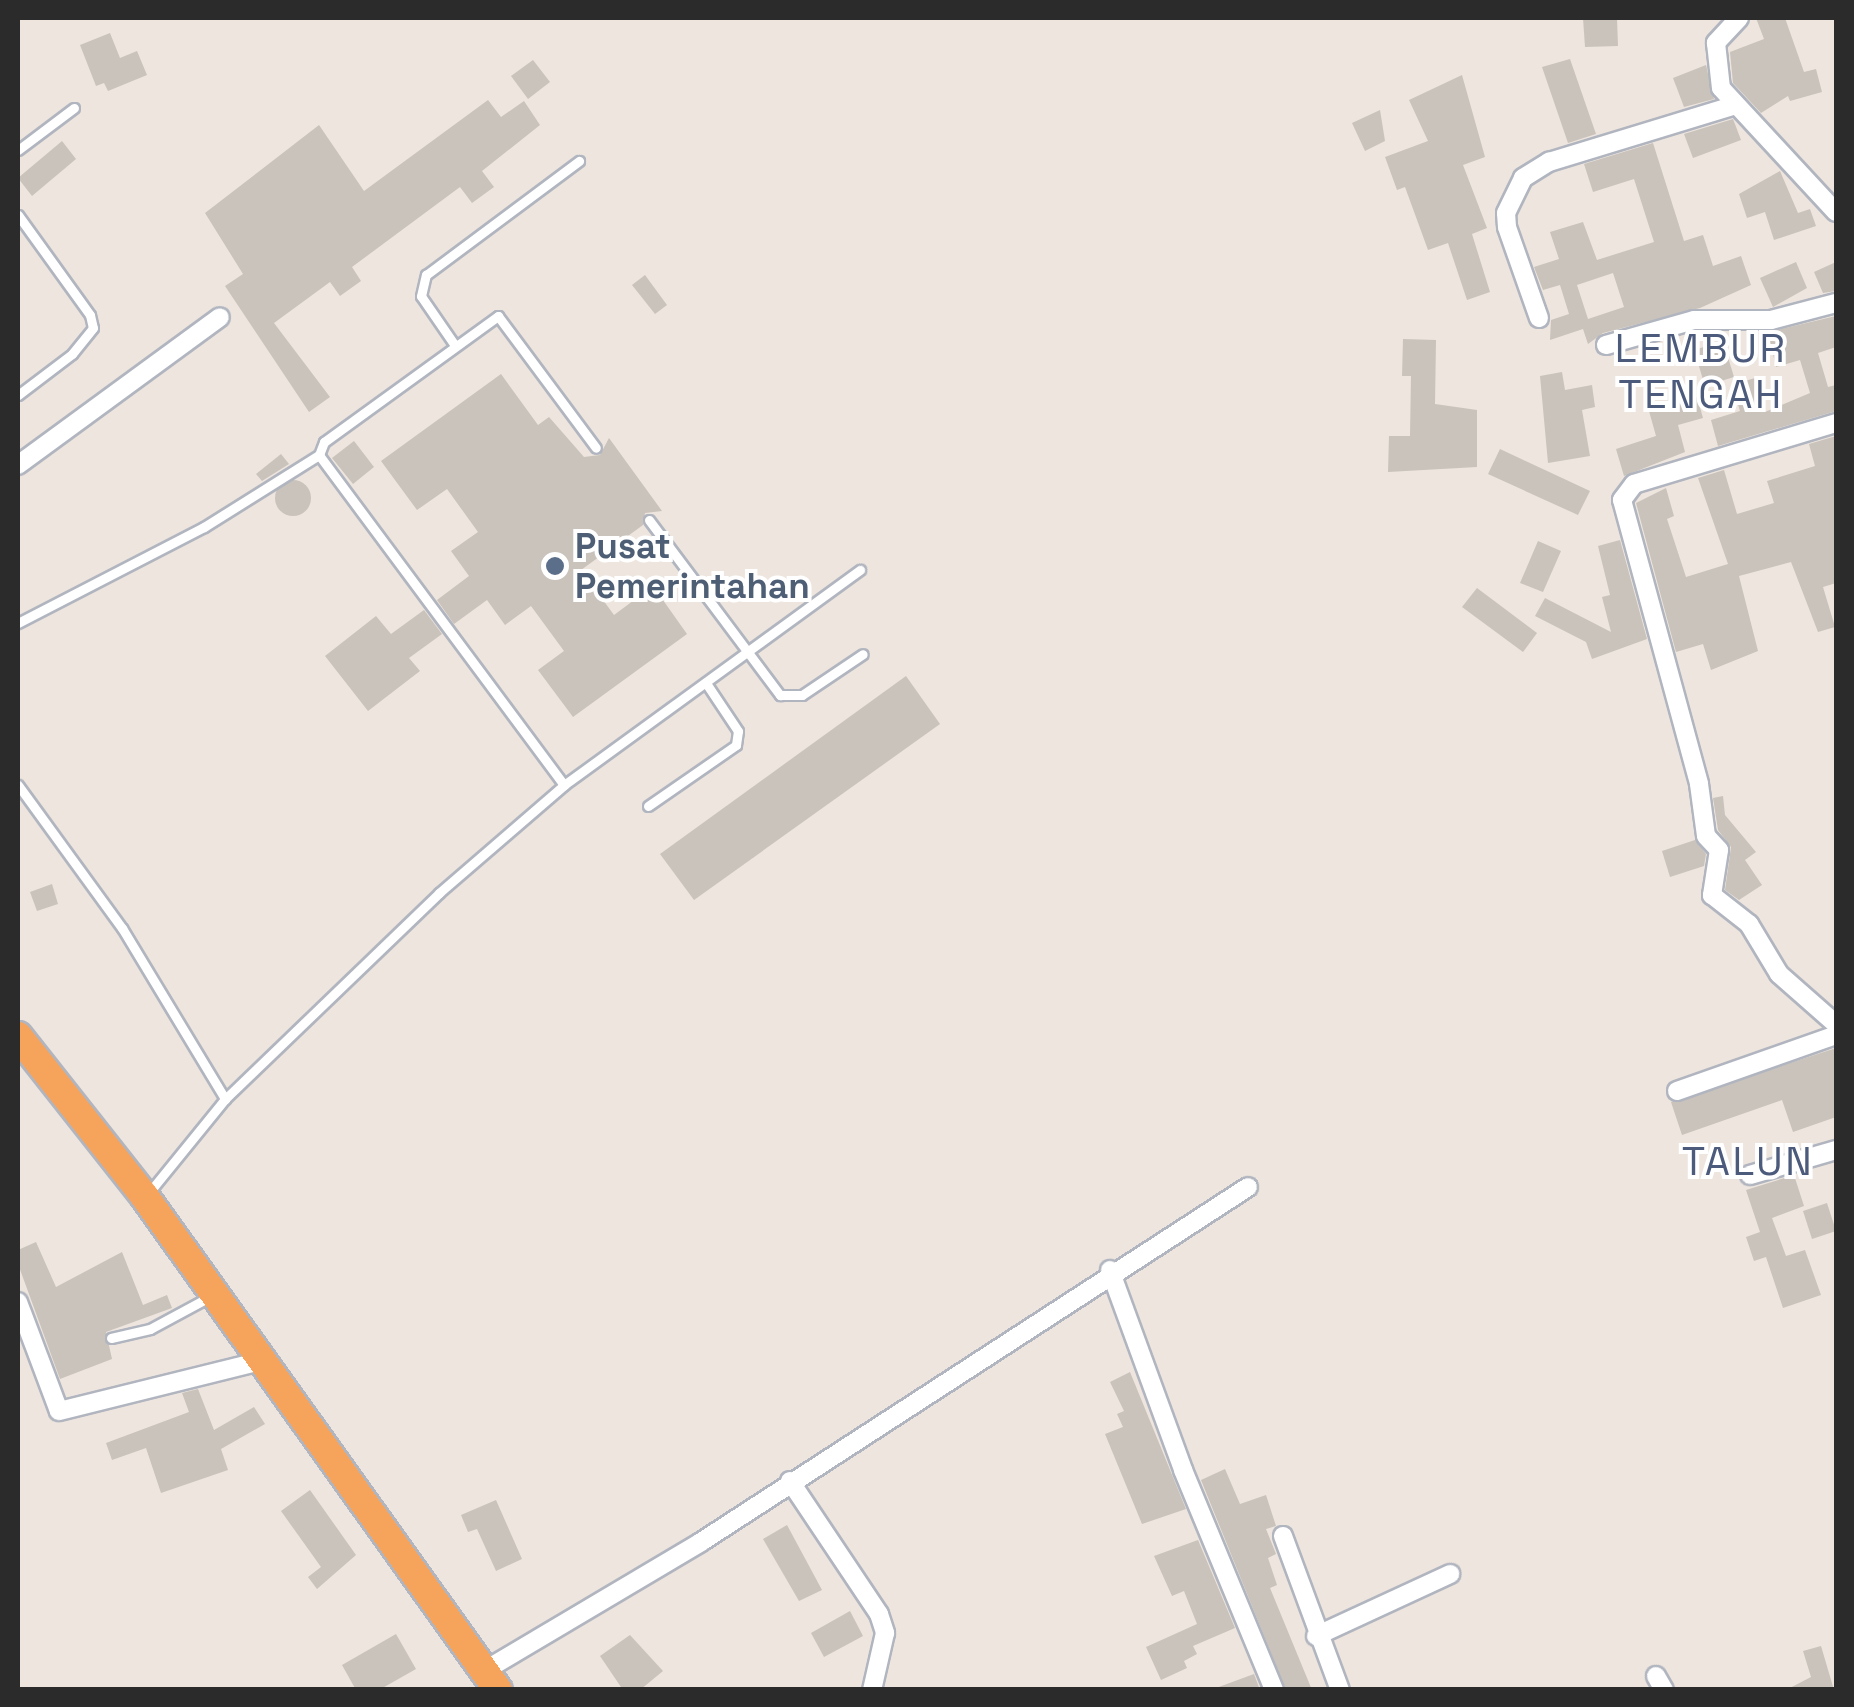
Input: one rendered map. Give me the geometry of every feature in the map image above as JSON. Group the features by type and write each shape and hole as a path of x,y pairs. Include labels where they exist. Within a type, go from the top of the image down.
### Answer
{"highway":[{"path":"18,1036 146,1197 491,1680"}],"street":[{"path":"1739,18 1720,35 1715,54 1732,106 1836,212"},
{"path":"1539,318 1507,227 1506,213 1524,178 1548,162 1732,106"},
{"path":"1606,345 1694,320 1771,320 1836,303"},
{"path":"18,465 220,316"},
{"path":"1836,423 1634,484 1622,500 1700,784 1706,836 1719,850 1712,895 1749,924 1779,974 1836,1024"},
{"path":"1677,1090 1836,1035"},
{"path":"1750,1175 1836,1150"},
{"path":"491,1680 1110,1270 1248,1186"},
{"path":"1110,1270 1274,1690"},
{"path":"18,1302 59,1411 262,1361"},
{"path":"790,1481 880,1614 885,1633 872,1690"},
{"path":"1282,1536 1316,1636 1340,1690"},
{"path":"1316,1636 1450,1574"}],"lane":[{"path":"18,150 74,108"},
{"path":"454,344 421,296 426,275 579,161"},
{"path":"18,215 90,315 92,328 72,354 18,394"},
{"path":"18,623 204,526 319,456 324,442 454,344 502,318 596,448"},
{"path":"319,456 564,785"},
{"path":"649,520 745,654 787,698 802,695 863,654"},
{"path":"146,1197 224,1099 440,893 564,785 860,570"},
{"path":"648,806 736,745 738,731 706,683"},
{"path":"18,784 122,928 224,1099"},
{"path":"110,1338 150,1329 214,1295"}],"building":[{"path":"1583,18 1617,18 1618,46 1585,47"},
{"path":"1756,18 1785,18 1804,72 1816,69 1822,92 1790,101 1788,96 1761,113 1733,83 1730,52 1764,39"},
{"path":"110,33 120,58 137,51 147,75 108,91 104,83 96,86 80,45"},
{"path":"1570,59 1596,134 1568,143 1542,67"},
{"path":"533,60 550,82 528,99 511,76"},
{"path":"1706,65 1714,99 1684,107 1673,78"},
{"path":"1462,75 1485,157 1463,165 1487,228 1472,234 1490,292 1467,300 1448,243 1428,250 1405,187 1397,190 1385,157 1428,141 1409,100"},
{"path":"488,100 501,117 524,101 540,125 482,171 494,187 472,203 460,187 352,267 361,281 340,296 330,282 274,323 330,397 309,412 225,286 243,274 205,213 319,125 364,191"},
{"path":"1380,110 1385,141 1365,151 1352,123"},
{"path":"1733,119 1741,140 1693,158 1684,134"},
{"path":"62,141 76,159 32,196 18,178"},
{"path":"1653,143 1684,241 1703,235 1713,266 1741,256 1751,285 1700,308 1603,333 1588,344 1583,329 1550,340 1551,320 1569,314 1560,285 1543,290 1534,267 1559,259 1550,232 1583,222 1597,260 1654,242 1634,179 1593,192 1584,164","holes":["1613,273 1624,307 1588,319 1577,285"]},
{"path":"1780,171 1798,213 1810,209 1816,226 1774,240 1765,212 1747,218 1739,194"},
{"path":"1796,262 1807,288 1773,307 1760,278"},
{"path":"1836,262 1836,291 1823,293 1814,272"},
{"path":"645,275 667,305 655,314 632,285"},
{"path":"1836,316 1836,347 1818,353 1828,387 1836,385 1836,411 1718,446 1711,420 1740,411 1732,385 1755,378 1765,412 1810,393 1800,360 1776,367 1768,332"},
{"path":"1403,339 1436,340 1435,404 1477,410 1477,467 1388,472 1389,436 1410,436 1411,376 1402,376"},
{"path":"1723,341 1734,377 1705,386 1694,350"},
{"path":"1562,372 1565,390 1592,385 1595,407 1582,410 1590,456 1548,463 1540,376"},
{"path":"501,374 538,425 549,417 584,457 600,455 609,438 662,511 645,513 643,525 581,570 614,615 653,586 687,634 573,717 538,670 564,651 531,606 505,625 487,600 454,624 437,600 469,576 451,551 478,532 447,489 417,510 381,461"},
{"path":"1697,397 1703,418 1678,425 1685,452 1624,476 1616,449 1656,436 1649,411"},
{"path":"1836,436 1836,583 1823,587 1835,627 1818,632 1791,562 1739,576 1758,651 1711,670 1703,644 1676,652 1636,503 1666,488 1674,516 1667,519 1686,577 1728,564 1698,478 1724,470 1737,514 1774,503 1767,481 1815,466 1809,444"},
{"path":"354,441 374,467 353,484 332,458"},
{"path":"1500,449 1590,491 1578,515 1488,474"},
{"path":"281,454 289,464 262,481 256,474"},
{"path":"293,480 306,485 311,498 306,511 293,516 280,511 275,498 280,485"},
{"path":"1620,540 1647,639 1592,659 1586,642 1535,616 1545,598 1611,632 1602,597 1610,595 1598,546"},
{"path":"1538,541 1561,551 1543,592 1520,583"},
{"path":"1477,588 1537,633 1523,652 1462,607"},
{"path":"424,610 442,634 409,658 420,671 368,711 325,656 376,616 391,634"},
{"path":"906,676 940,724 694,900 660,854"},
{"path":"1723,796 1725,815 1756,852 1745,860 1762,885 1739,900 1725,890 1731,847 1718,830 1713,798"},
{"path":"1695,840 1706,854 1704,866 1670,877 1662,851"},
{"path":"52,884 58,904 37,911 30,892"},
{"path":"1836,1048 1836,1117 1793,1132 1782,1100 1682,1135 1671,1102"},
{"path":"1794,1175 1804,1206 1772,1218 1786,1256 1805,1250 1821,1295 1783,1308 1766,1257 1754,1261 1746,1237 1760,1232 1746,1190"},
{"path":"1827,1203 1836,1231 1812,1239 1803,1211"},
{"path":"36,1242 56,1287 122,1252 143,1305 167,1295 172,1308 106,1332 112,1359 60,1379 18,1264 18,1250"},
{"path":"1130,1372 1186,1509 1142,1524 1105,1434 1123,1427 1117,1414 1124,1411 1110,1382"},
{"path":"198,1389 214,1430 254,1407 265,1424 221,1449 228,1470 161,1493 146,1448 112,1460 106,1443 189,1412 182,1393"},
{"path":"1225,1469 1240,1504 1266,1495 1276,1526 1266,1529 1276,1554 1268,1558 1277,1585 1270,1588 1312,1690 1286,1690 1201,1480"},
{"path":"310,1490 356,1555 317,1589 308,1577 321,1567 281,1511"},
{"path":"496,1500 522,1559 496,1571 477,1529 468,1532 461,1515"},
{"path":"787,1525 822,1590 799,1601 763,1539"},
{"path":"1198,1540 1235,1628 1193,1646 1197,1654 1184,1661 1187,1668 1161,1680 1146,1647 1197,1624 1184,1591 1172,1596 1154,1556"},
{"path":"850,1611 863,1636 824,1657 811,1633"},
{"path":"396,1634 416,1669 379,1690 356,1690 342,1665"},
{"path":"630,1635 663,1671 640,1690 623,1690 600,1656"},
{"path":"1821,1646 1834,1690 1786,1690 1811,1677 1803,1651"},
{"path":"1254,1674 1260,1690 1216,1690 1216,1688"}],"place":[{"name":"Pusat Pemerintahan","path":"555,566"}],"district":[{"name":"LEMBUR TENGAH","path":"1701,372"},
{"name":"TALUN","path":"1748,1162"}]}
